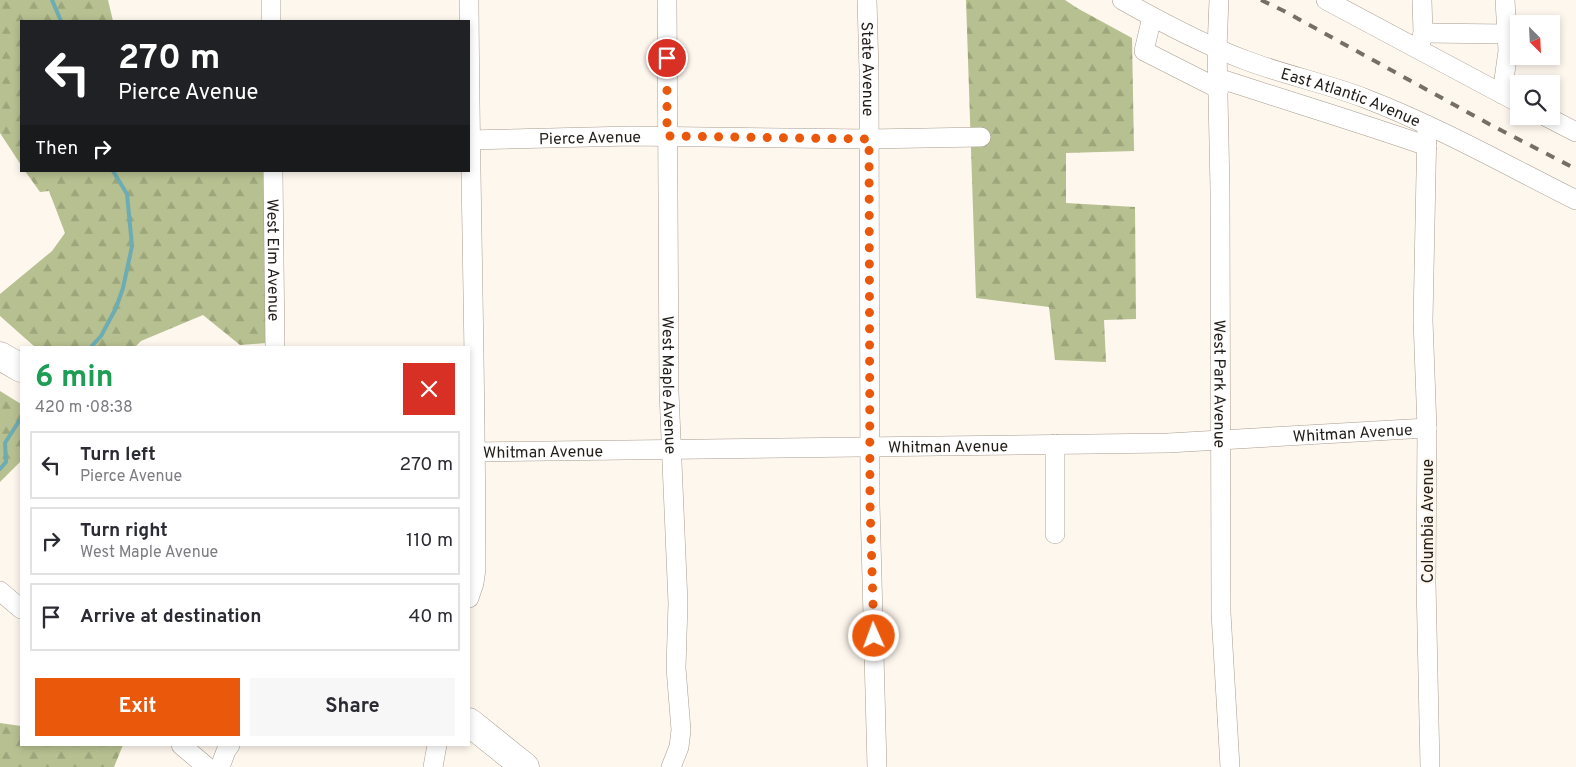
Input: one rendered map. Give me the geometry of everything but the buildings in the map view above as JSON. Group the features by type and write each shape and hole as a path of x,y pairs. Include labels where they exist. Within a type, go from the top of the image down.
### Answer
{"highway":[{"path":"0,356 20,367"},
{"path":"470,723 525,767"}],"street":[{"path":"271,0 271,20"},
{"path":"469,0 469,20"},
{"name":"West Maple Avenue","path":"667,0 669,392 678,603 676,668 681,730 679,747 671,767"},
{"name":"State Avenue","path":"867,0 870,504 877,767"},
{"name":"East Atlantic Avenue","path":"1122,0 1152,17 1246,61 1349,93 1427,125 1576,200"},
{"name":"West Park Avenue","path":"1219,0 1218,83 1222,440 1221,613 1230,767"},
{"path":"1326,0 1421,41 1510,98"},
{"path":"1421,41 1422,0"},
{"path":"1502,94 1508,51 1505,0"},
{"path":"1152,17 1144,51 1218,83 1361,123 1427,146"},
{"path":"1421,41 1508,34"},
{"path":"1318,111 1320,84"},
{"path":"1344,119 1349,93"},
{"path":"1560,124 1576,132"},
{"name":"Columbia Avenue","path":"1427,125 1423,320 1427,428 1426,582 1430,767"},
{"name":"Pierce Avenue","path":"470,140 667,136 869,139 982,137"},
{"name":"West Elm Avenue","path":"272,172 276,346"},
{"path":"469,172 472,452 476,569 470,595"},
{"name":"Whitman Avenue","path":"472,452 1168,443 1427,428"},
{"path":"1055,444 1055,534"},
{"path":"0,591 20,608"},
{"path":"182,746 207,767"},
{"path":"220,767 229,746"},
{"path":"433,767 437,746"}],"green space":[{"path":"0,0 108,0 113,20 20,20 20,163 0,133"},
{"path":"966,0 1065,0 1132,38 1134,151 1066,153 1066,203 1135,207 1136,319 1104,320 1106,362 1055,360 1049,307 976,298"},
{"path":"26,172 272,172 278,342 240,345 203,315 141,341 136,346 34,346 0,316 0,294 52,251 65,233 49,191 40,192"},
{"path":"0,391 20,403 20,462 0,482"},
{"path":"0,723 20,726 20,746 123,746 114,767 0,767"}],"waterway":[{"path":"52,0 61,20"},
{"path":"92,346 101,336 116,308 123,288 132,246 127,194 114,172"},
{"path":"0,469 6,462 5,443 20,420"}],"railway":[{"path":"1261,0 1576,169"}],"route":[{"path":"667,58 667,136 869,139 870,504 874,636"}]}
